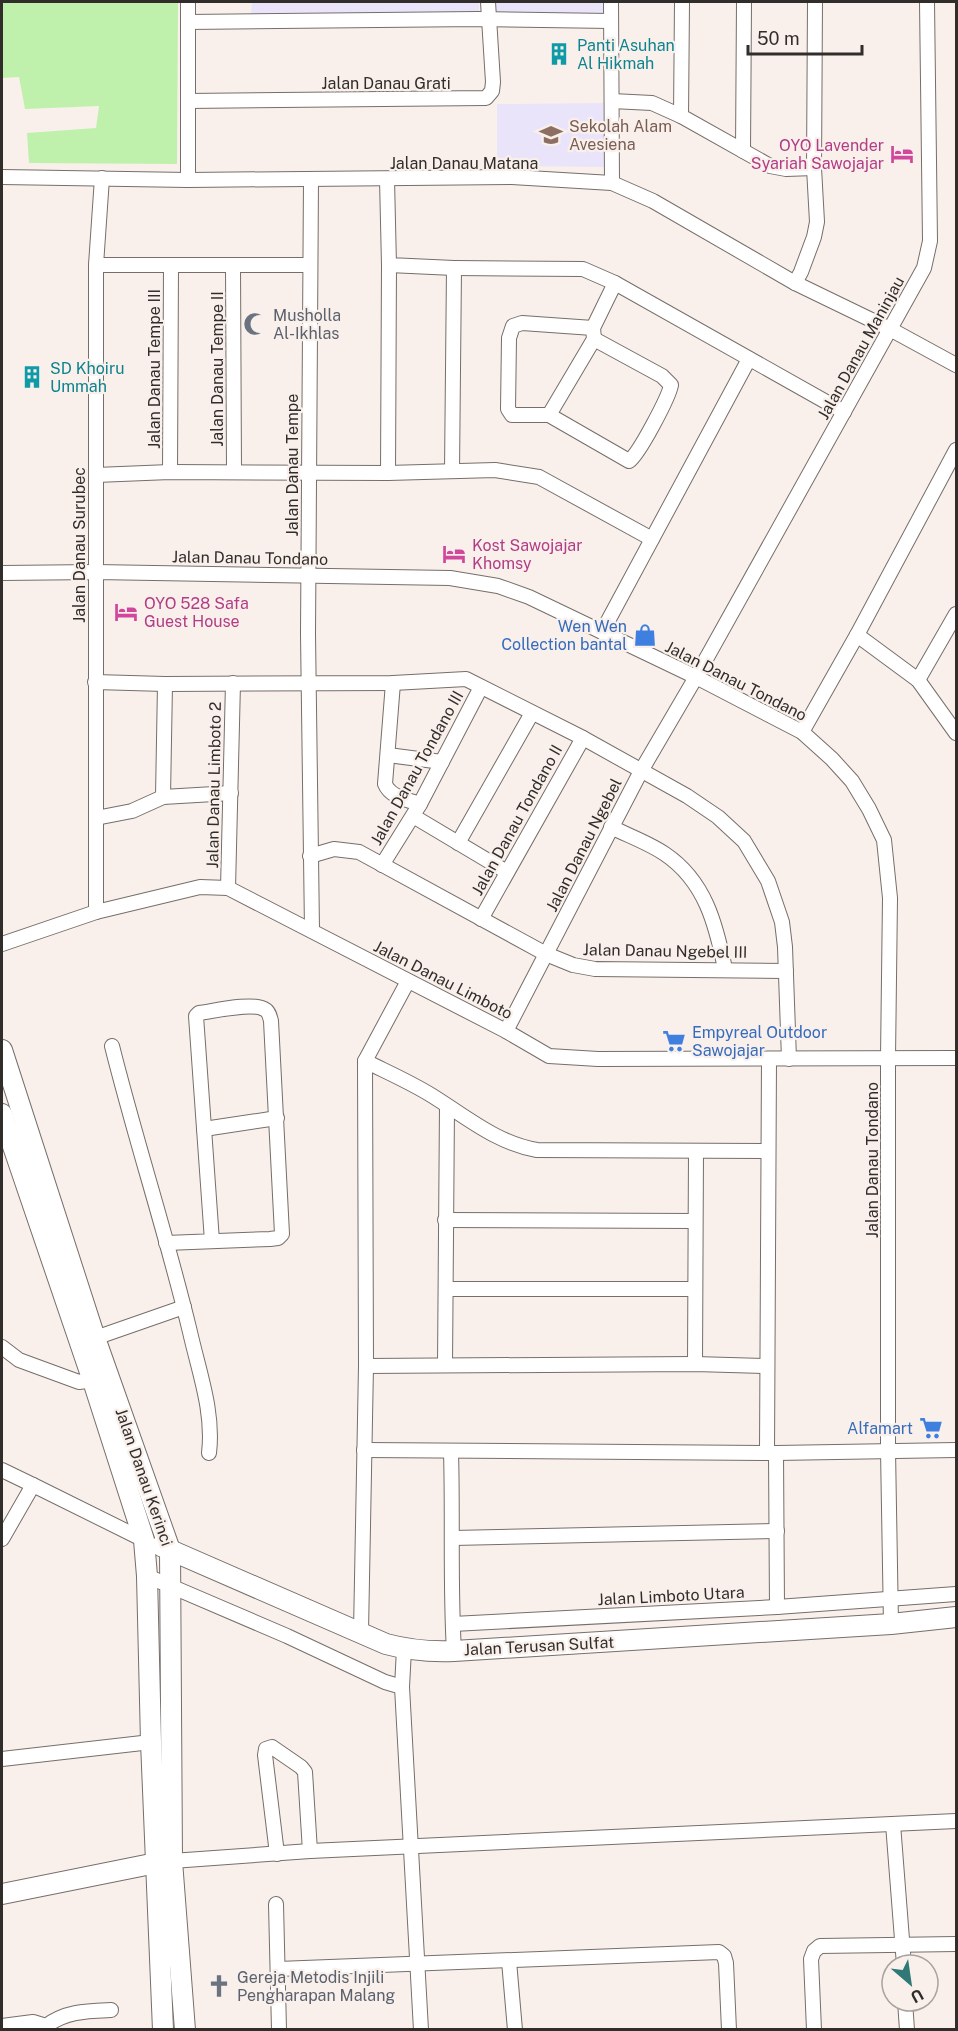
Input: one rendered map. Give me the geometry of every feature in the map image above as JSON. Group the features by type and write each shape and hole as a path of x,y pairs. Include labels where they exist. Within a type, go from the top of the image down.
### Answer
{"street":[{"path":"188,2 188,180"},
{"name":"Jalan Danau Grati","path":"188,101 483,99 490,94 493,82 488,2"},
{"path":"611,2 612,183"},
{"path":"681,116 682,2"},
{"path":"743,151 744,2"},
{"path":"795,283 814,237 817,222 814,168 816,2"},
{"name":"Jalan Danau Maninjau","path":"696,677 924,268 930,241 927,2"},
{"path":"188,22 611,21"},
{"path":"612,102 652,103 681,116 778,169 814,168"},
{"name":"Jalan Danau Matana","path":"2,177 311,180 512,177 612,183 653,201 795,283 890,329 957,365"},
{"name":"Jalan Danau Surubec","path":"96,912 96,266 102,178"},
{"path":"387,179 388,474"},
{"name":"Jalan Danau Tempe","path":"311,180 308,682 312,930"},
{"path":"96,266 310,265"},
{"path":"389,265 583,269 615,283 844,412"},
{"name":"Jalan Danau Tempe III","path":"170,472 171,266"},
{"name":"Jalan Danau Tempe II","path":"233,266 234,472"},
{"path":"452,471 454,268"},
{"path":"549,415 594,334 615,283"},
{"path":"522,323 564,325 594,334 662,376 671,385 669,394 633,459 626,460 549,415 512,415 507,409 508,345 513,326 522,323"},
{"path":"602,632 749,359"},
{"path":"801,732 951,475 957,450"},
{"path":"96,475 170,472 388,474 495,470 539,477 652,539"},
{"name":"Jalan Danau Tondano","path":"2,573 96,572 450,578 498,586 529,597 696,677 801,732 826,753 852,781 884,840 890,898 888,1450 891,1624"},
{"path":"918,680 955,620"},
{"path":"857,635 918,680 957,733"},
{"name":"Jalan Danau Ngebel","path":"506,1031 641,771 696,677"},
{"path":"95,682 393,683 466,679 583,738 687,796 718,817 744,841 768,881 776,902 785,947 789,1059"},
{"name":"Jalan Danau Limboto 2","path":"228,888 233,683"},
{"path":"393,683 385,784 388,790 458,843 507,872"},
{"path":"163,797 165,684"},
{"name":"Jalan Danau Tondano III","path":"382,865 416,810 481,687"},
{"path":"458,843 532,713"},
{"name":"Jalan Danau Tondano II","path":"481,919 583,738"},
{"path":"388,755 442,762"},
{"path":"96,818 132,811 163,797 231,793"},
{"path":"611,827 664,853 693,879 717,928 725,969"},
{"name":"Jalan Danau Ngebel III","path":"310,856 334,849 358,852 546,954 573,965 595,969 786,970"},
{"name":"Jalan Danau Limboto","path":"2,944 96,912 200,887 228,888 506,1031 549,1056 572,1059 957,1058"},
{"path":"361,1632 366,1366 365,1061 408,981"},
{"path":"166,1243 212,1241 278,1238 282,1234 272,1022 267,1011 262,1008 236,1007 199,1013 196,1016 212,1241"},
{"path":"112,1046 184,1307 209,1411 211,1440 209,1453"},
{"name":"Jalan Danau Kerinci","path":"2,1050 95,1338 101,1379 144,1540 151,1742 184,2030"},
{"path":"769,1059 767,1366 777,1531 777,1608"},
{"path":"365,1061 430,1095 493,1135 519,1147 537,1150 768,1151"},
{"path":"445,1365 447,1106"},
{"name":"Jalan Danau Kerinci","path":"2,1114 6,1145 170,1550 163,2030"},
{"path":"204,1129 277,1118"},
{"path":"695,1364 696,1151"},
{"path":"445,1220 695,1221"},
{"path":"447,1289 695,1289"},
{"path":"95,1338 184,1307"},
{"path":"2,1347 19,1360 79,1382 101,1379"},
{"path":"366,1366 695,1364 767,1366"},
{"path":"364,1450 771,1453 957,1450"},
{"path":"451,1452 453,1538 451,1611 454,1651"},
{"path":"2,1470 144,1540"},
{"path":"2,1539 33,1485"},
{"path":"453,1538 777,1531"},
{"name":"Jalan Terusan Sulfat","path":"144,1540 386,1644 404,1649 437,1652 649,1640 891,1624 957,1617"},
{"path":"147,1576 385,1682 402,1687"},
{"name":"Jalan Limboto Utara","path":"453,1624 777,1608 957,1594"},
{"path":"647,1614 649,1640"},
{"path":"404,1649 402,1687 420,2030"},
{"path":"2,1758 151,1742"},
{"path":"277,1854 265,1755 269,1747 301,1767 305,1772 310,1851"},
{"path":"2,1894 164,1862 310,1851 957,1821"},
{"path":"893,1824 903,1953"},
{"path":"276,1904 279,2030"},
{"path":"814,2030 811,1959 814,1951 820,1946 957,1944"},
{"path":"278,1969 719,1952 724,1956 726,1963 729,2029 722,2030"},
{"path":"509,1961 514,2030"},
{"path":"2,2026 33,2022 47,2028 58,2018 83,2011 111,2010"},
{"path":"906,2013 907,2030"}],"shaded area":[{"path":"252,2 479,2 479,13 251,15"},
{"path":"494,2 604,2 604,13 494,13"},
{"name":"Sekolah Alam Avesiena","path":"603,103 605,167 497,166 497,104"}],"green space":[{"path":"2,2 178,2 177,164 29,163 27,133 96,128 99,106 25,109 19,77 2,78"}],"place":[{"name":"Panti Asuhan Al Hikmah","path":"559,54"},
{"name":"Sekolah Alam Avesiena","path":"551,135"},
{"name":"OYO Lavender Syariah Sawojajar","path":"902,154"},
{"name":"Musholla Al-Ikhlas","path":"255,324"},
{"name":"SD Khoiru Ummah","path":"32,377"},
{"name":"Kost Sawojajar Khomsy","path":"454,554"},
{"name":"OYO 528 Safa Guest House","path":"126,612"},
{"name":"Wen Wen Collection bantal","path":"645,635"},
{"name":"Empyreal Outdoor Sawojajar","path":"674,1041"},
{"name":"Alfamart","path":"931,1428"},
{"name":"Gereja Metodis Injili Pengharapan Malang","path":"219,1986"}]}
